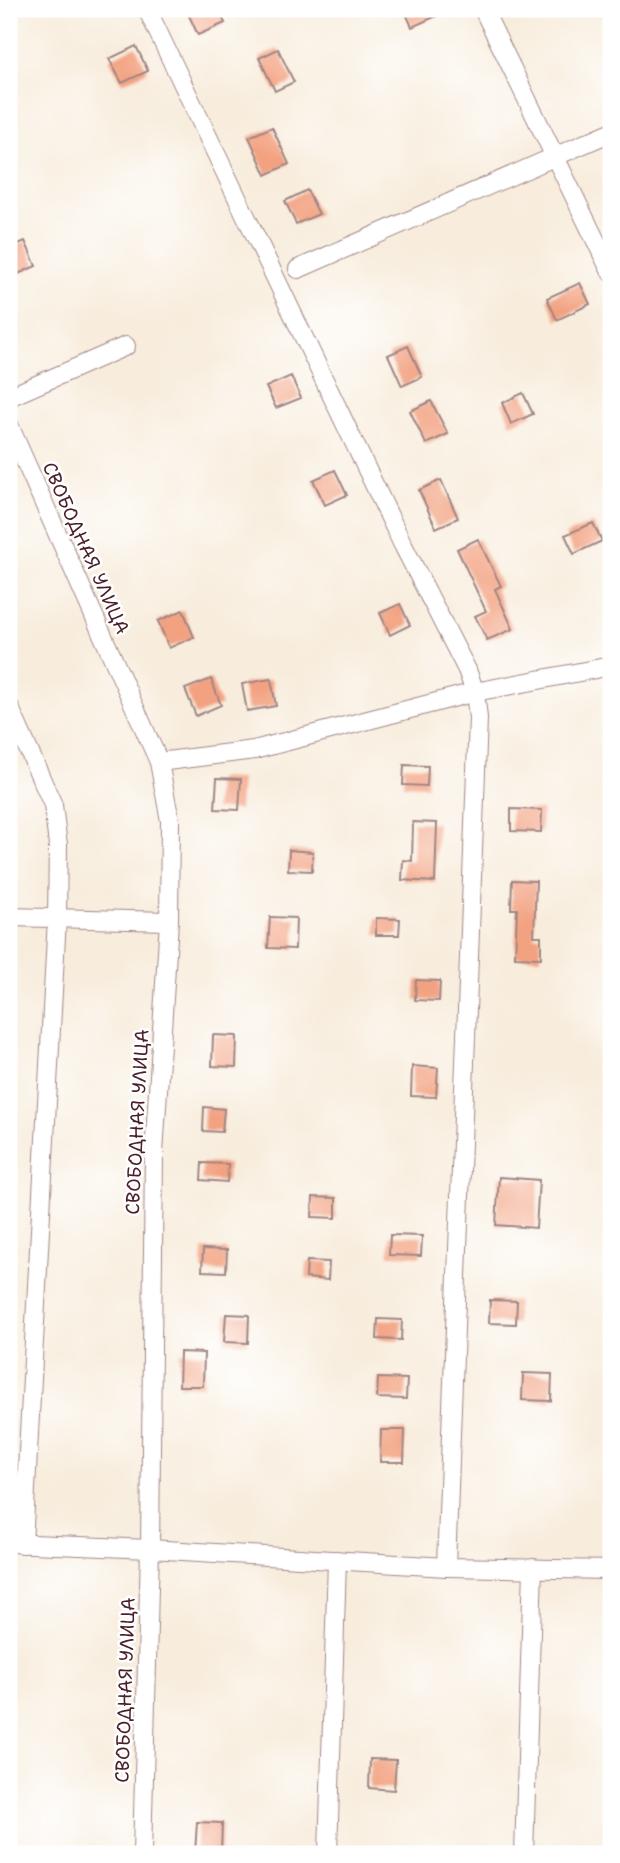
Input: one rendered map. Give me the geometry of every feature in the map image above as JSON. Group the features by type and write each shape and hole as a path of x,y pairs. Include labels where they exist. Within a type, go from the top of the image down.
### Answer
{"street":[{"path":"147,9 403,545 467,670 475,692 478,718 446,1567"},
{"path":"483,9 611,272"},
{"path":"298,269 611,132"},
{"path":"9,397 126,346"},
{"name":"СВОБОДНАЯ УЛИЦА","path":"9,425 159,762 170,821 169,921 154,1153 150,1549 142,1854"},
{"path":"159,762 254,750 475,692 611,666"},
{"path":"9,706 54,805 58,845 57,918 16,1544 150,1549 446,1567 611,1570"},
{"path":"9,917 169,921"},
{"path":"328,1854 337,1560"},
{"path":"524,1854 533,1568"}],"building":[{"path":"186,9 218,9 225,23 198,35"},
{"path":"404,9 452,9 412,27"},
{"path":"136,46 148,71 122,83 109,59"},
{"path":"278,49 294,82 275,91 259,58"},
{"path":"272,127 289,164 266,175 249,137"},
{"path":"307,190 319,214 296,224 285,201"},
{"path":"25,241 36,266 9,278 9,248"},
{"path":"580,283 590,304 557,320 547,298"},
{"path":"408,346 422,377 402,386 388,355"},
{"path":"291,376 301,398 276,408 266,387"},
{"path":"523,393 533,414 511,424 502,403"},
{"path":"431,401 448,434 426,444 410,411"},
{"path":"335,470 347,495 325,505 313,480"},
{"path":"441,480 458,518 436,528 419,490"},
{"path":"593,523 602,541 574,554 565,535"},
{"path":"478,539 501,586 495,589 513,629 487,640 475,616 486,611 457,549"},
{"path":"400,604 410,625 390,635 380,613"},
{"path":"183,610 194,637 169,648 158,621"},
{"path":"211,679 221,705 196,716 185,689"},
{"path":"271,679 276,706 247,711 242,684"},
{"path":"404,765 428,766 427,786 403,785"},
{"path":"217,778 241,779 239,810 215,809"},
{"path":"511,809 542,810 541,832 511,831"},
{"path":"413,822 437,823 435,882 402,880 403,860 412,861"},
{"path":"289,850 313,852 312,871 288,870"},
{"path":"512,880 536,881 534,936 541,936 541,958 515,957 517,909 511,909"},
{"path":"270,917 296,918 295,949 268,948"},
{"path":"376,918 400,919 399,935 376,935"},
{"path":"416,980 440,981 439,1001 415,1000"},
{"path":"213,1035 237,1036 236,1067 212,1066"},
{"path":"412,1066 438,1068 436,1097 411,1096"},
{"path":"204,1107 224,1109 222,1132 203,1131"},
{"path":"202,1163 228,1164 227,1182 201,1180"},
{"path":"499,1177 539,1180 536,1228 496,1225"},
{"path":"313,1197 336,1198 336,1218 312,1217"},
{"path":"390,1235 422,1236 421,1256 389,1255"},
{"path":"203,1249 227,1250 226,1272 202,1271"},
{"path":"307,1261 329,1262 328,1280 306,1278"},
{"path":"490,1300 517,1301 516,1324 489,1323"},
{"path":"226,1314 249,1315 248,1343 224,1342"},
{"path":"378,1319 402,1320 401,1340 377,1339"},
{"path":"180,1352 204,1353 203,1386 179,1386"},
{"path":"523,1373 552,1374 551,1401 522,1400"},
{"path":"378,1378 407,1379 406,1399 377,1398"},
{"path":"381,1430 405,1430 404,1462 380,1462"},
{"path":"370,1759 396,1760 394,1790 369,1788"},
{"path":"197,1822 222,1823 221,1854 195,1854"}]}
